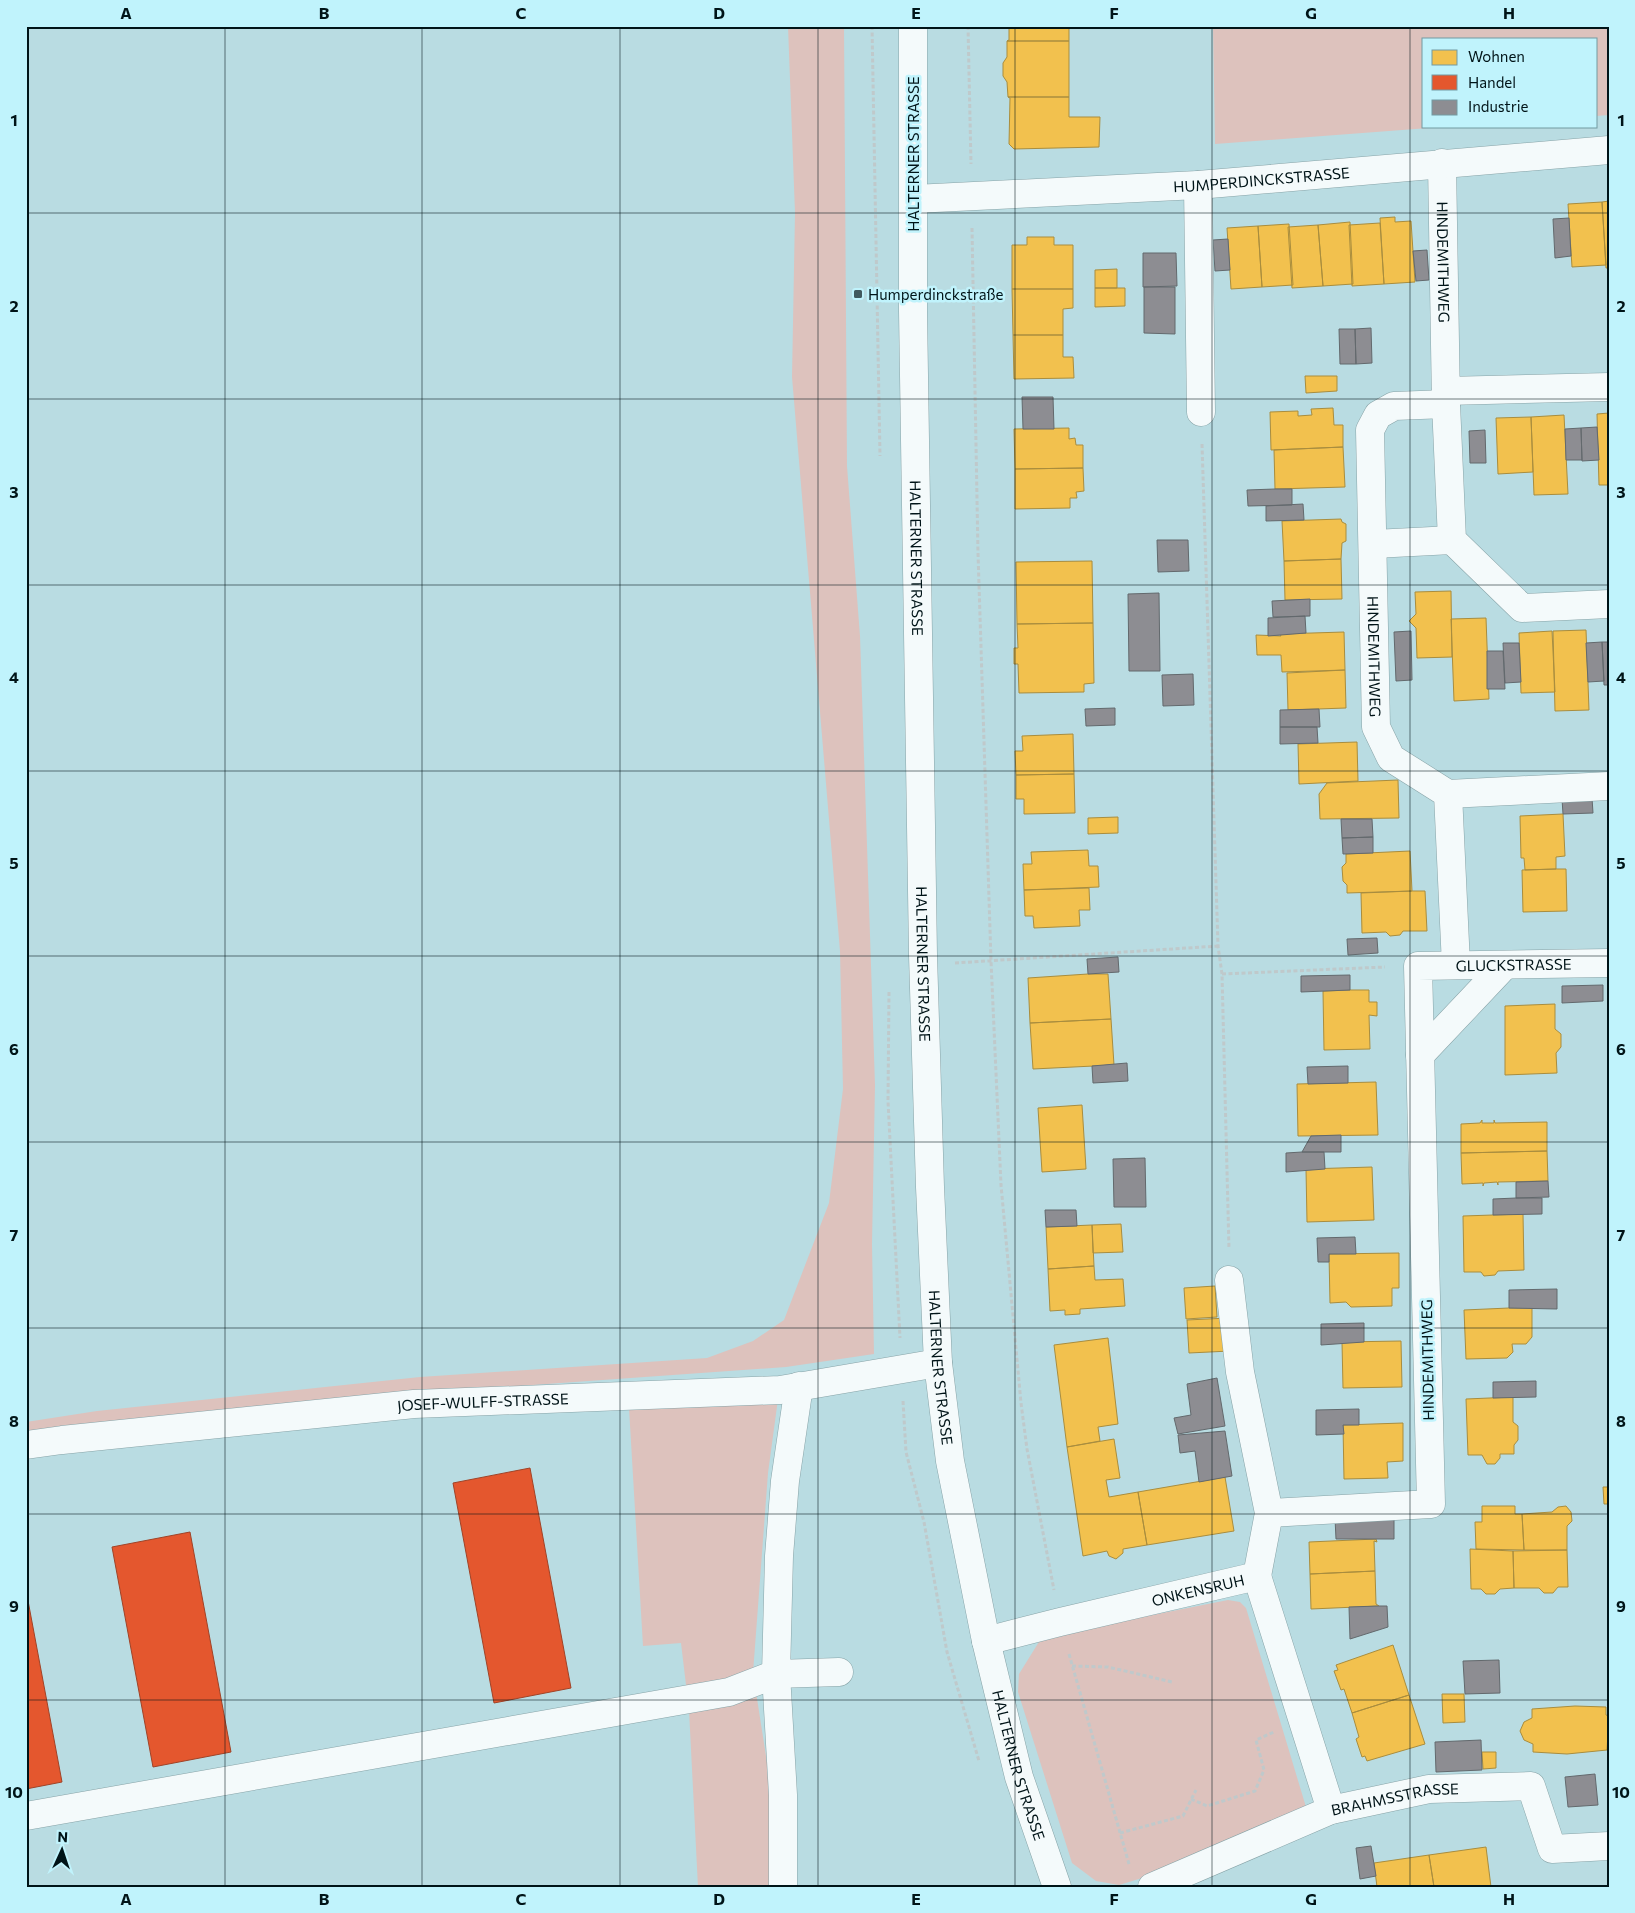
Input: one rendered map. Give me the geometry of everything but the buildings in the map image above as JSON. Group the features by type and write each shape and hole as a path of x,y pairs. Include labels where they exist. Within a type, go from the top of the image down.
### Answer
{"street":[{"name":"HALTERNER STRASSE","path":"913,26 923,965 938,1362 950,1461 986,1641 1019,1777 1057,1887"},
{"name":"HUMPERDINCKSTRASSE","path":"914,199 1198,185 1609,150"},
{"name":"HINDEMITHWEG","path":"1442,163 1446,398 1452,540"},
{"path":"1198,185 1201,412"},
{"name":"HINDEMITHWEG","path":"1448,794 1391,758 1376,727 1374,544 1370,430 1378,415 1394,406 1446,398 1609,387"},
{"path":"1374,544 1452,540 1522,608 1609,604"},
{"path":"1456,965 1448,794 1609,786"},
{"name":"GLUCKSTRASSE","path":"1418,966 1609,963"},
{"path":"1420,1055 1505,965"},
{"name":"HINDEMITHWEG","path":"1269,1513 1431,1504 1418,966"},
{"path":"1230,1280 1240,1372 1269,1513 1257,1576"},
{"name":"JOSEF-WULFF-STRASSE","path":"26,1445 414,1404 780,1390 938,1362"},
{"path":"783,1887 783,1795 776,1674 779,1556 784,1480 799,1386"},
{"name":"ONKENSRUH","path":"986,1641 1257,1576 1330,1810"},
{"path":"26,1816 729,1692 776,1674 839,1672"},
{"name":"BRAHMSSTRASSE","path":"1152,1887 1330,1810 1429,1789 1530,1786 1552,1849 1609,1846"}],"path":[{"path":"968,26 978,553 991,961 1001,1185 1021,1403 1060,1622 1130,1869"},
{"path":"1201,412 1218,946 1222,974 1230,1280"},
{"path":"923,965 1218,946"},
{"path":"1222,974 1418,966"},
{"path":"1072,1666 1108,1667 1172,1682"},
{"path":"1191,1799 1207,1806 1255,1791 1264,1770 1256,1740 1303,1722"},
{"path":"1120,1833 1184,1816 1196,1790"}],"shaded area":[{"path":"788,26 844,26 847,466 860,636 875,1085 872,1244 874,1354 786,1367 405,1394 26,1438 26,1422 97,1411 420,1377 707,1358 753,1341 784,1320 829,1203 843,1089 840,951 792,377 795,213"},
{"path":"1213,26 1609,26 1609,115 1598,116 1598,38 1422,38 1422,128 1428,128 1215,144"},
{"path":"778,1399 768,1473 753,1673 771,1788 771,1887 698,1887 689,1710 681,1643 643,1646 629,1408"},
{"path":"1228,1600 1240,1602 1246,1608 1306,1807 1152,1875 1119,1885 1096,1881 1072,1863 1018,1692 1019,1674 1042,1637"}],"place":[{"name":"Humperdinckstraße","path":"858,294"}]}
